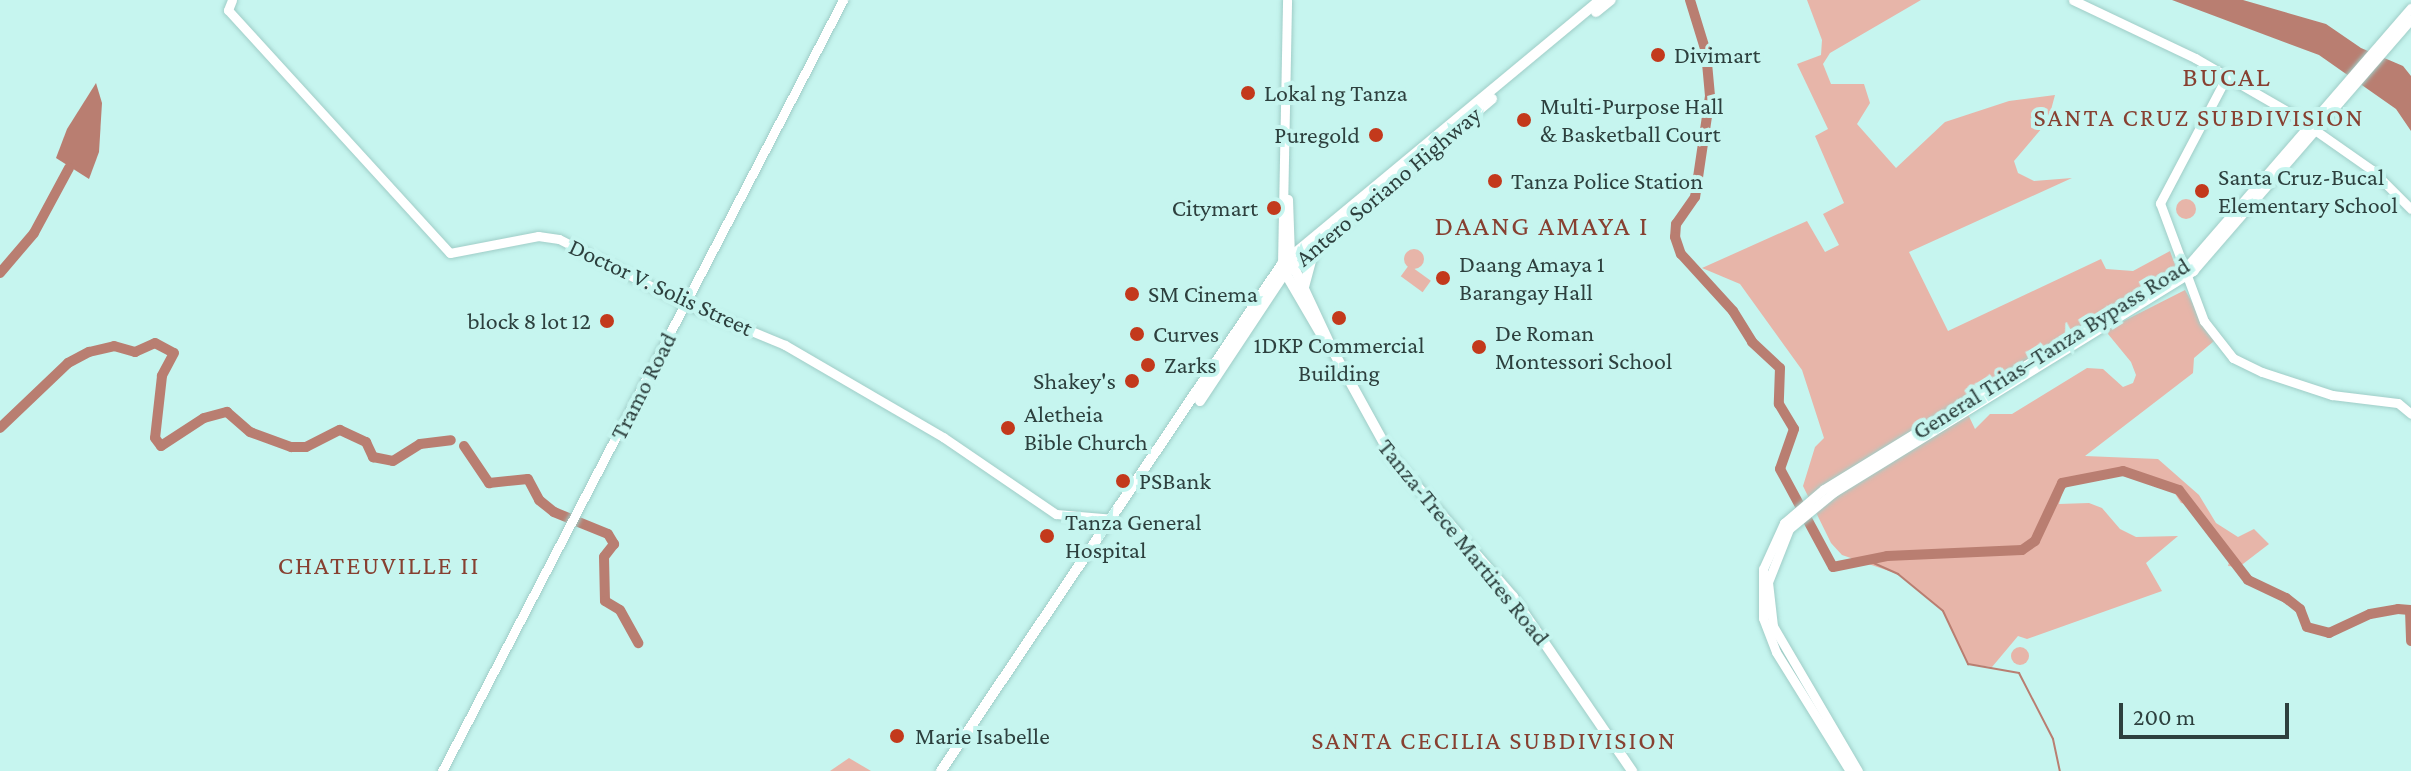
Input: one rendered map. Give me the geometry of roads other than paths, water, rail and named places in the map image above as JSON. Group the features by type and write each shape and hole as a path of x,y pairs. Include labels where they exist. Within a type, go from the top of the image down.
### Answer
{"main road":[{"name":"Antero Soriano Highway","path":"941,771 1287,265 1600,0"},
{"name":"Antero Soriano Highway","path":"1114,519 1267,302 1287,265 1315,248 1611,0"},
{"path":"1267,302 1283,293 1302,299 1305,270 1315,248"},
{"name":"Tanza-Trece Martires Road","path":"1287,265 1302,299 1391,456 1513,597 1632,771"}],"street":[{"name":"Doctor V. Solis Street","path":"232,0 228,10 450,253 538,236 559,239 686,304 785,345 943,437 1056,514 1114,519"},
{"name":"Tramo Road","path":"442,771 843,0"},
{"path":"1287,0 1287,265"},
{"path":"2073,0 2227,76 2315,129 2372,170 2411,209"},
{"name":"General Trias–Tanza Bypass Road","path":"1794,518 1808,506 2183,273 2315,129 2411,8"},
{"name":"General Trias–Tanza Bypass Road","path":"2374,56 2411,19"},
{"path":"2227,76 2160,203 2183,273 2204,321 2233,358 2332,395 2398,403 2411,414"},
{"path":"1794,518 1772,542 1763,569 1763,618 1776,652 1850,771"},
{"path":"1794,518 1778,546 1770,571 1773,626 1858,771"}],"waterway":[{"path":"1690,0 1706,52 1710,96 1695,197 1676,224 1675,237 1681,254 1733,311 1752,342 1780,368 1779,404 1794,429 1780,469 1833,567 1887,556 2022,550 2035,541 2062,483 2123,471 2179,490 2248,580 2286,598 2300,609 2307,627 2329,633 2370,614 2410,610 2411,641"},
{"path":"0,273 34,233 69,168"},
{"path":"0,428 68,363 89,352 114,346 135,352 155,343 174,353 162,376 155,438 161,446 204,418 227,412 250,432 291,447 306,447 340,430 366,442 373,457 393,461 420,444 451,440"},
{"path":"464,446 489,483 528,479 539,500 554,512 608,534 614,544 604,557 605,601 620,610 638,643"},
{"path":"1869,561 1898,574 1943,611 1968,664 2019,673 2053,739 2060,771"}],"place":[{"name":"Divimart","path":"1658,55"},
{"name":"Lokal ng Tanza","path":"1248,93"},
{"name":"Multi-Purpose Hall & Basketball Court","path":"1524,120"},
{"name":"Puregold","path":"1376,135"},
{"name":"Tanza Police Station","path":"1495,181"},
{"name":"Santa Cruz-Bucal Elementary School","path":"2202,191"},
{"name":"Citymart","path":"1274,208"},
{"name":"Daang Amaya 1 Barangay Hall","path":"1443,278"},
{"name":"SM Cinema","path":"1132,294"},
{"name":"1DKP Commercial Building","path":"1339,318"},
{"name":"block 8 lot 12","path":"607,321"},
{"name":"Curves","path":"1137,334"},
{"name":"De Roman Montessori School","path":"1479,347"},
{"name":"Zarks","path":"1148,365"},
{"name":"Shakey's","path":"1132,381"},
{"name":"Aletheia Bible Church","path":"1008,428"},
{"name":"PSBank","path":"1123,481"},
{"name":"Tanza General Hospital","path":"1047,536"},
{"name":"Marie Isabelle","path":"897,736"}],"district":[{"name":"BUCAL","path":"2227,77"},
{"name":"SANTA CRUZ SUBDIVISION","path":"2199,118"},
{"name":"DAANG AMAYA I","path":"1542,226"},
{"name":"CHATEUVILLE II","path":"379,566"},
{"name":"SANTA CECILIA SUBDIVISION","path":"1494,741"}]}
